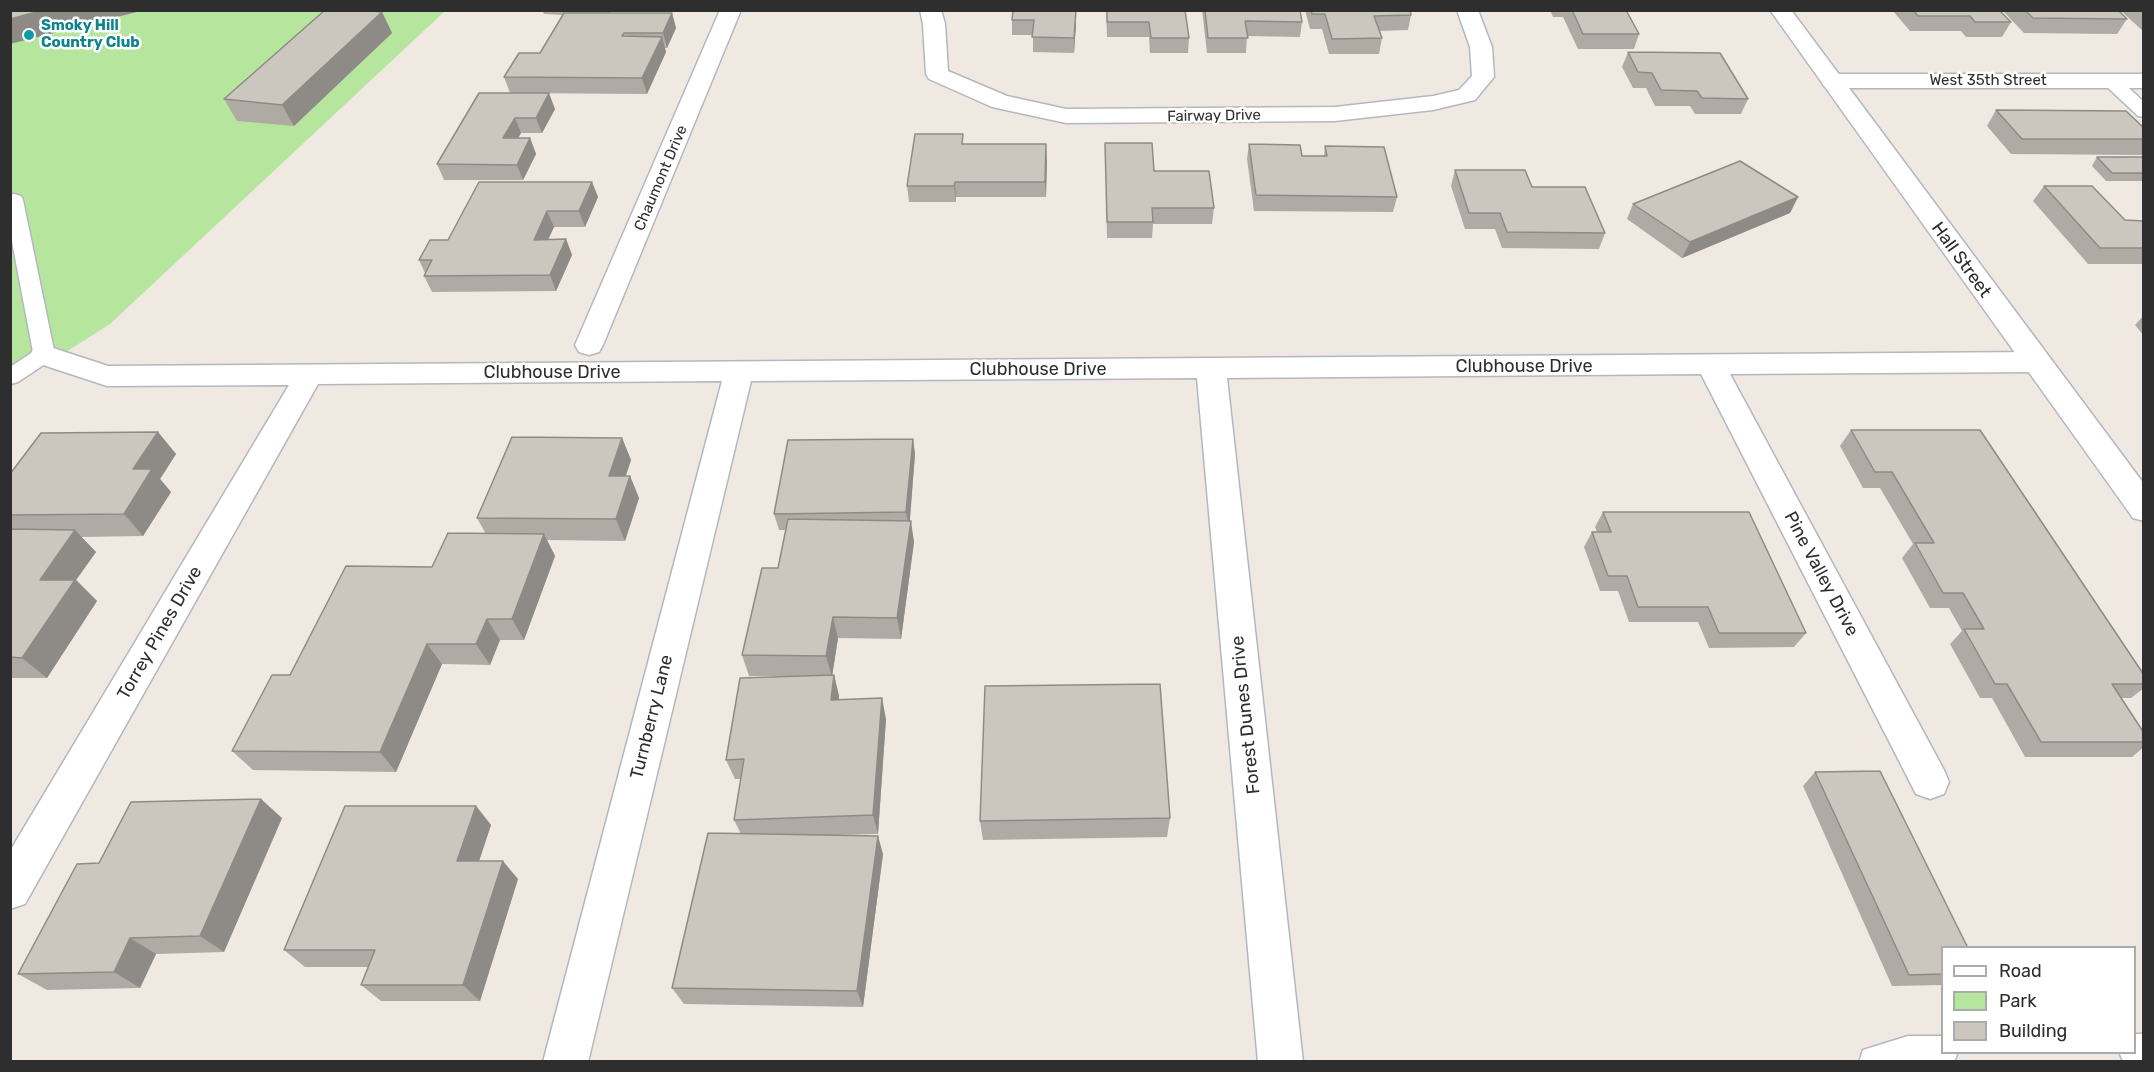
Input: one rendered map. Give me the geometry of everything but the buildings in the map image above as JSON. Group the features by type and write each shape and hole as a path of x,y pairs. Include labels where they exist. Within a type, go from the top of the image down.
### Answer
{"street":[{"name":"Chaumont Drive","path":"589,345 731,10"},
{"name":"Fairway Drive","path":"930,10 934,24 938,74 1000,102 1066,116 1169,117 1335,114 1433,104 1467,95 1483,77 1481,46 1467,10"},
{"name":"Hall Street","path":"1780,10 2144,509"},
{"name":"West 35th Street","path":"1832,81 2144,81"},
{"name":"Clubhouse Drive","path":"44,355 107,376 2036,363"},
{"name":"Pine Valley Drive","path":"1712,366 1930,782"},
{"name":"Forest Dunes Drive","path":"1211,369 1281,1062"},
{"name":"Turnberry Lane","path":"566,1062 739,372"},
{"name":"Torrey Pines Drive","path":"10,890 309,375"}],"lane":[{"path":"2111,81 2144,112"},
{"path":"10,377 44,355 14,200"},
{"path":"1875,1062 1908,1052 1941,1052"}],"green space":[{"name":"Smoky Hill Country Club","path":"11,11 445,11 110,324 11,387"}],"place":[{"name":"Smoky Hill Country Club","path":"29,35"}]}
